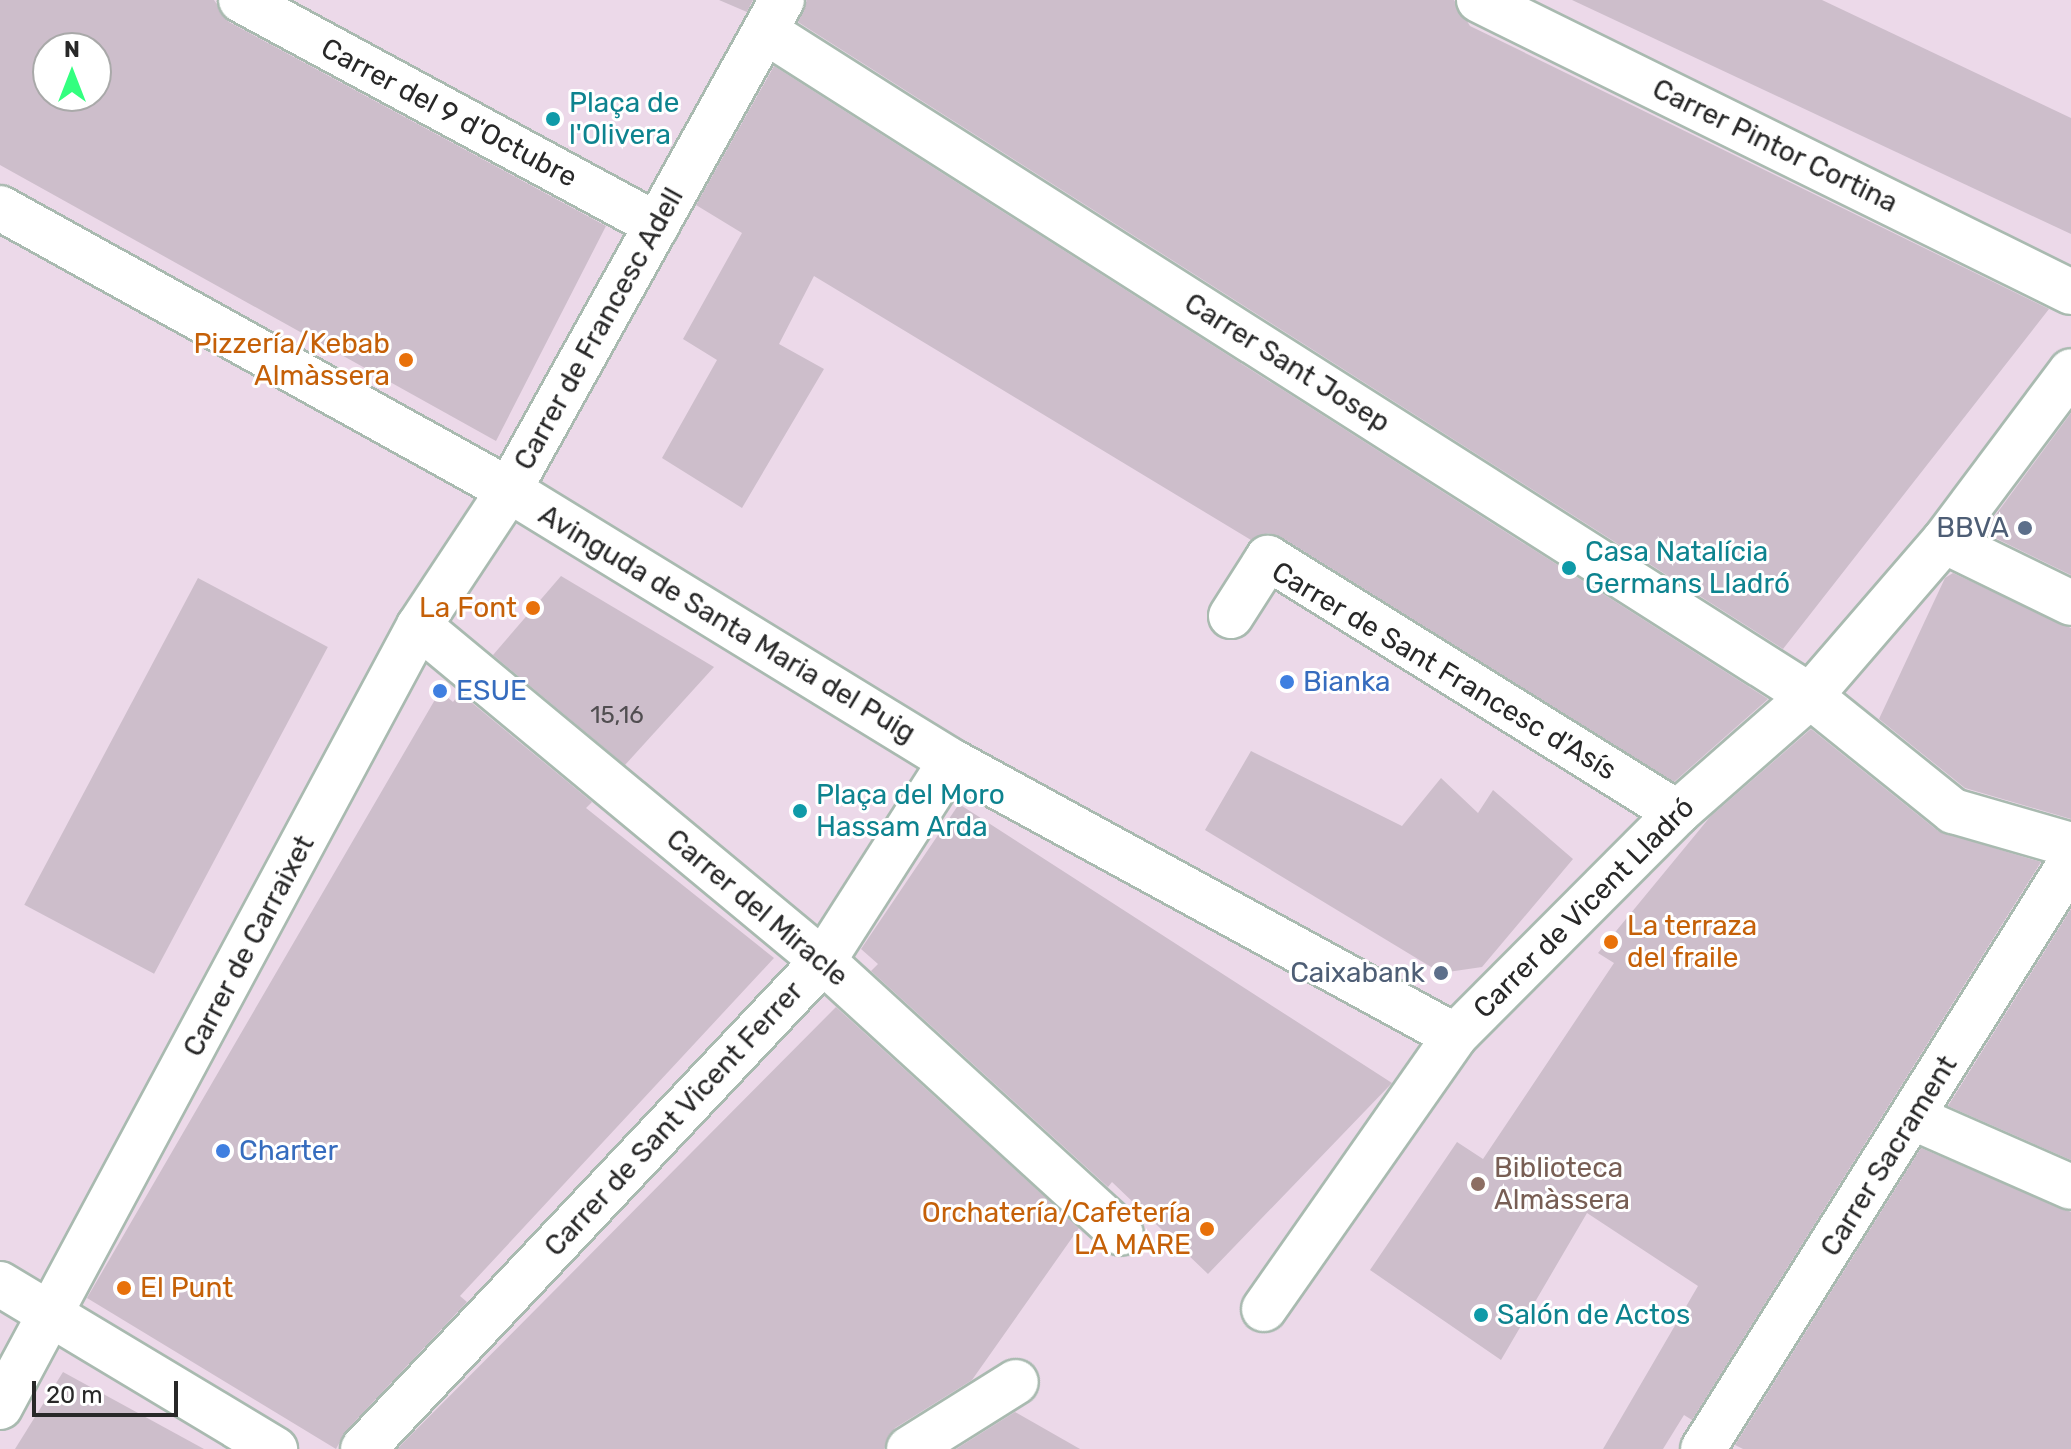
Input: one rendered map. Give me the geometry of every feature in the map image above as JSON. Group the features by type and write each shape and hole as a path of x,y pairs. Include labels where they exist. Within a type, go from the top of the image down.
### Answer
{"street":[{"name":"Carrer del 9 d'Octubre","path":"241,0 657,225"},
{"name":"Carrer Pintor Cortina","path":"1479,0 2071,292"},
{"name":"Carrer de Francesc Adell","path":"509,490 774,15"},
{"name":"Carrer Sant Josep","path":"774,15 1810,696 1953,811 2071,845"},
{"name":"Avinguda de Santa Maria del Puig","path":"0,208 509,490 951,761 1455,1036"},
{"name":"Carrer de Vicent Lladró","path":"1264,1309 1455,1036 1677,813 1810,696 1944,541 2071,371"},
{"name":"Carrer de Carraixet","path":"0,1407 53,1315 419,626 509,490"},
{"path":"1944,541 2071,603"},
{"name":"Carrer de Sant Francesc d'Asís","path":"1231,616 1268,558 1677,813"},
{"name":"Carrer del Miracle","path":"419,626 823,961 1121,1233"},
{"name":"Carrer de Sant Vicent Ferrer","path":"363,1449 823,961 951,761"},
{"name":"Carrer Sacrament","path":"1703,1449 1914,1118 2071,862"},
{"path":"1914,1118 2071,1187"},
{"path":"0,1284 275,1449"},
{"path":"909,1449 1016,1382"}],"building":[{"path":"0,0 214,0 229,22 606,226 496,441 0,165"},
{"path":"719,0 753,0 747,12"},
{"path":"807,0 1454,0 1470,26 2049,309 1783,649 798,22"},
{"path":"1572,0 1822,0 2071,118 2071,234"},
{"path":"774,66 1768,699 1674,782 1281,537 1268,533 1251,540 814,276 779,344 824,369 742,508 662,458 717,360 683,339 742,233 696,205"},
{"path":"2071,413 2071,575 1983,532"},
{"path":"1953,573 2071,628 2071,819 1965,788 1879,719 1945,578"},
{"path":"561,576 714,667 625,765 493,655"},
{"path":"198,578 328,647 154,974 24,905"},
{"path":"440,691 453,702 460,693 592,802 586,808 774,958 460,1296 467,1302 345,1432 336,1449 87,1298"},
{"path":"1811,729 1938,831 2041,862 1692,1420 1684,1415 1663,1449 1603,1449 1698,1286 1587,1213 1501,1360 1370,1270 1457,1142 1483,1159 1614,963 1598,953 1710,817"},
{"path":"1251,751 1402,826 1441,778 1478,813 1493,790 1573,859 1482,967 1441,973 1205,830"},
{"path":"959,804 1392,1083 1208,1274 1112,1182 1108,1187 871,971 878,964 861,949"},
{"path":"2071,909 2071,1160 1948,1106"},
{"path":"836,1007 1079,1228 972,1380 895,1428 884,1449 397,1449"},
{"path":"1921,1148 2071,1212 2071,1449 1743,1449 1735,1445"},
{"path":"63,1372 204,1449 15,1449"},
{"path":"1015,1412 1080,1449 956,1449"}],"place":[{"name":"Plaça de l'Olivera","path":"553,119"},
{"name":"Pizzería/Kebab Almàssera","path":"406,360"},
{"name":"BBVA","path":"2025,528"},
{"name":"Casa Natalícia Germans Lladró","path":"1569,568"},
{"name":"La Font","path":"533,608"},
{"name":"Bianka","path":"1287,682"},
{"name":"ESUE","path":"440,691"},
{"name":"Plaça del Moro Hassam Arda","path":"800,811"},
{"name":"La terraza del fraile","path":"1611,942"},
{"name":"Caixabank","path":"1441,973"},
{"name":"Charter","path":"223,1151"},
{"name":"Biblioteca Almàssera","path":"1478,1184"},
{"name":"Orchatería/Cafetería LA MARE","path":"1207,1229"},
{"name":"El Punt","path":"124,1288"},
{"name":"Salón de Actos","path":"1481,1315"}]}
